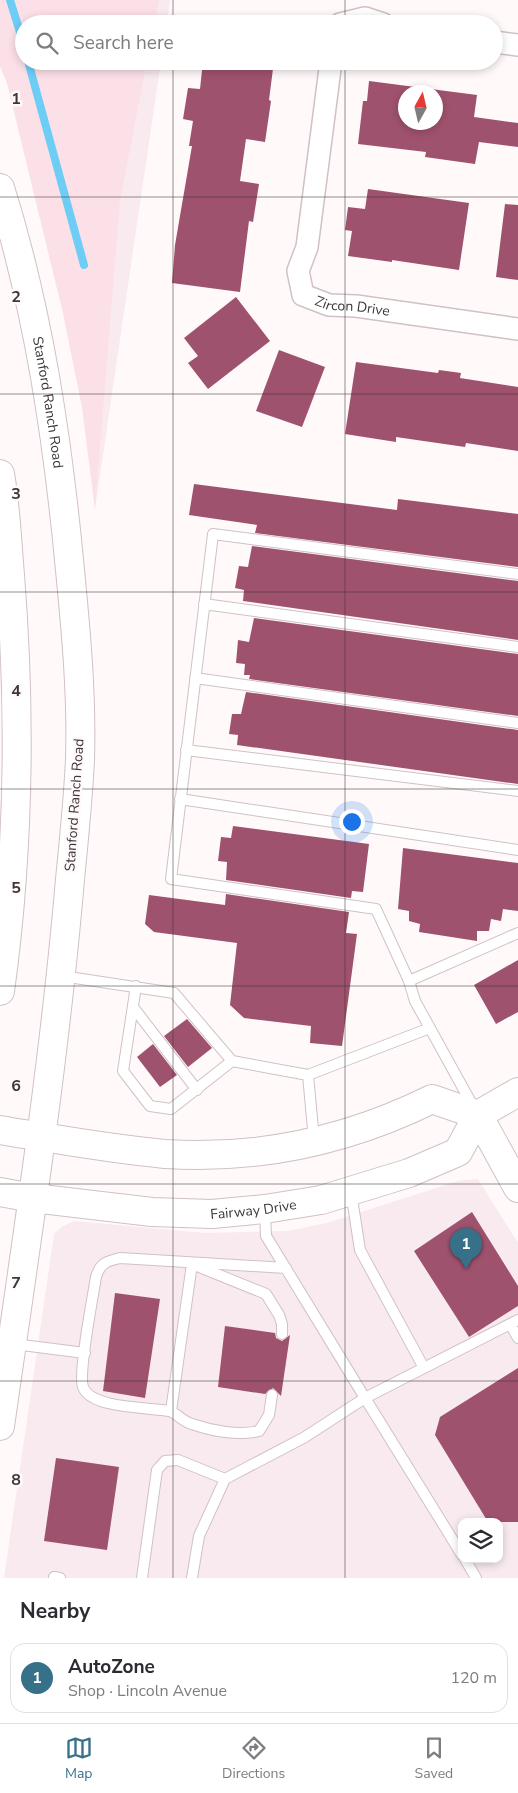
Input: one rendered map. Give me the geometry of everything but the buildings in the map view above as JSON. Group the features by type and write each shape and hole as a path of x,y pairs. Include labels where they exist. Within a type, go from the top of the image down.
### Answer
{"main road":[{"name":"Stanford Ranch Road","path":"0,188 12,228 39,346 62,484 76,637 80,758 61,976 42,1137 0,1426"},
{"path":"0,474 16,643 12,787 13,875 0,992"},
{"path":"478,1115 518,1092"},
{"path":"0,1130 134,1150 190,1155 256,1152 315,1143 380,1122 432,1099 478,1115 518,1188"},
{"name":"Fairway Drive","path":"0,1192 33,1198 152,1212 212,1214 265,1210 321,1200 351,1192 409,1173 458,1152 478,1115"}],"street":[{"path":"503,44 518,46"},
{"name":"Zircon Drive","path":"332,70 307,247 298,271 303,295 329,305 356,306 518,329"}],"lane":[{"path":"478,1115 415,1002 410,981 376,909 170,880 213,534 518,574"},
{"path":"204,604 518,648"},
{"path":"195,678 518,723"},
{"path":"186,750 518,791"},
{"path":"180,799 518,850"},
{"path":"410,981 518,933"},
{"path":"61,976 174,993 232,1061 308,1075 430,1028"},
{"path":"136,986 123,1071 150,1106 171,1109 232,1061"},
{"path":"133,1007 197,1090"},
{"path":"308,1075 315,1143"},
{"path":"351,1192 357,1218 360,1250 424,1368"},
{"path":"265,1210 266,1236 458,1549"},
{"path":"272,1395 269,1415 259,1431 245,1435 191,1424 171,1411 108,1403 89,1395 83,1389 82,1382 85,1353 96,1277 104,1263 120,1258 192,1264 286,1268"},
{"path":"192,1264 266,1294 279,1315 282,1324 282,1334"},
{"path":"171,1411 192,1264"},
{"path":"192,1578 199,1536 225,1479 305,1437 365,1398 514,1322 518,1338"},
{"path":"12,1344 85,1353"},
{"path":"142,1578 157,1470 165,1461 178,1460 225,1479"},
{"path":"467,1563 476,1578"}],"shaded area":[{"path":"0,0 170,0 168,15 15,15 15,70 160,70 95,509 82,407 63,313 7,83 0,66"},
{"path":"0,0 159,0 156,15 15,15 15,70 145,70 120,200 95,509 82,407 63,313 7,83 0,66"},
{"path":"478,1179 518,1243 518,1578 4,1578 54,1234 63,1226 75,1221 205,1233 288,1231 327,1223 458,1181"}],"waterway":[{"path":"10,0 15,16"},
{"path":"30,70 84,265"}],"place":[{"name":"AutoZone","path":"466,1269"}]}
